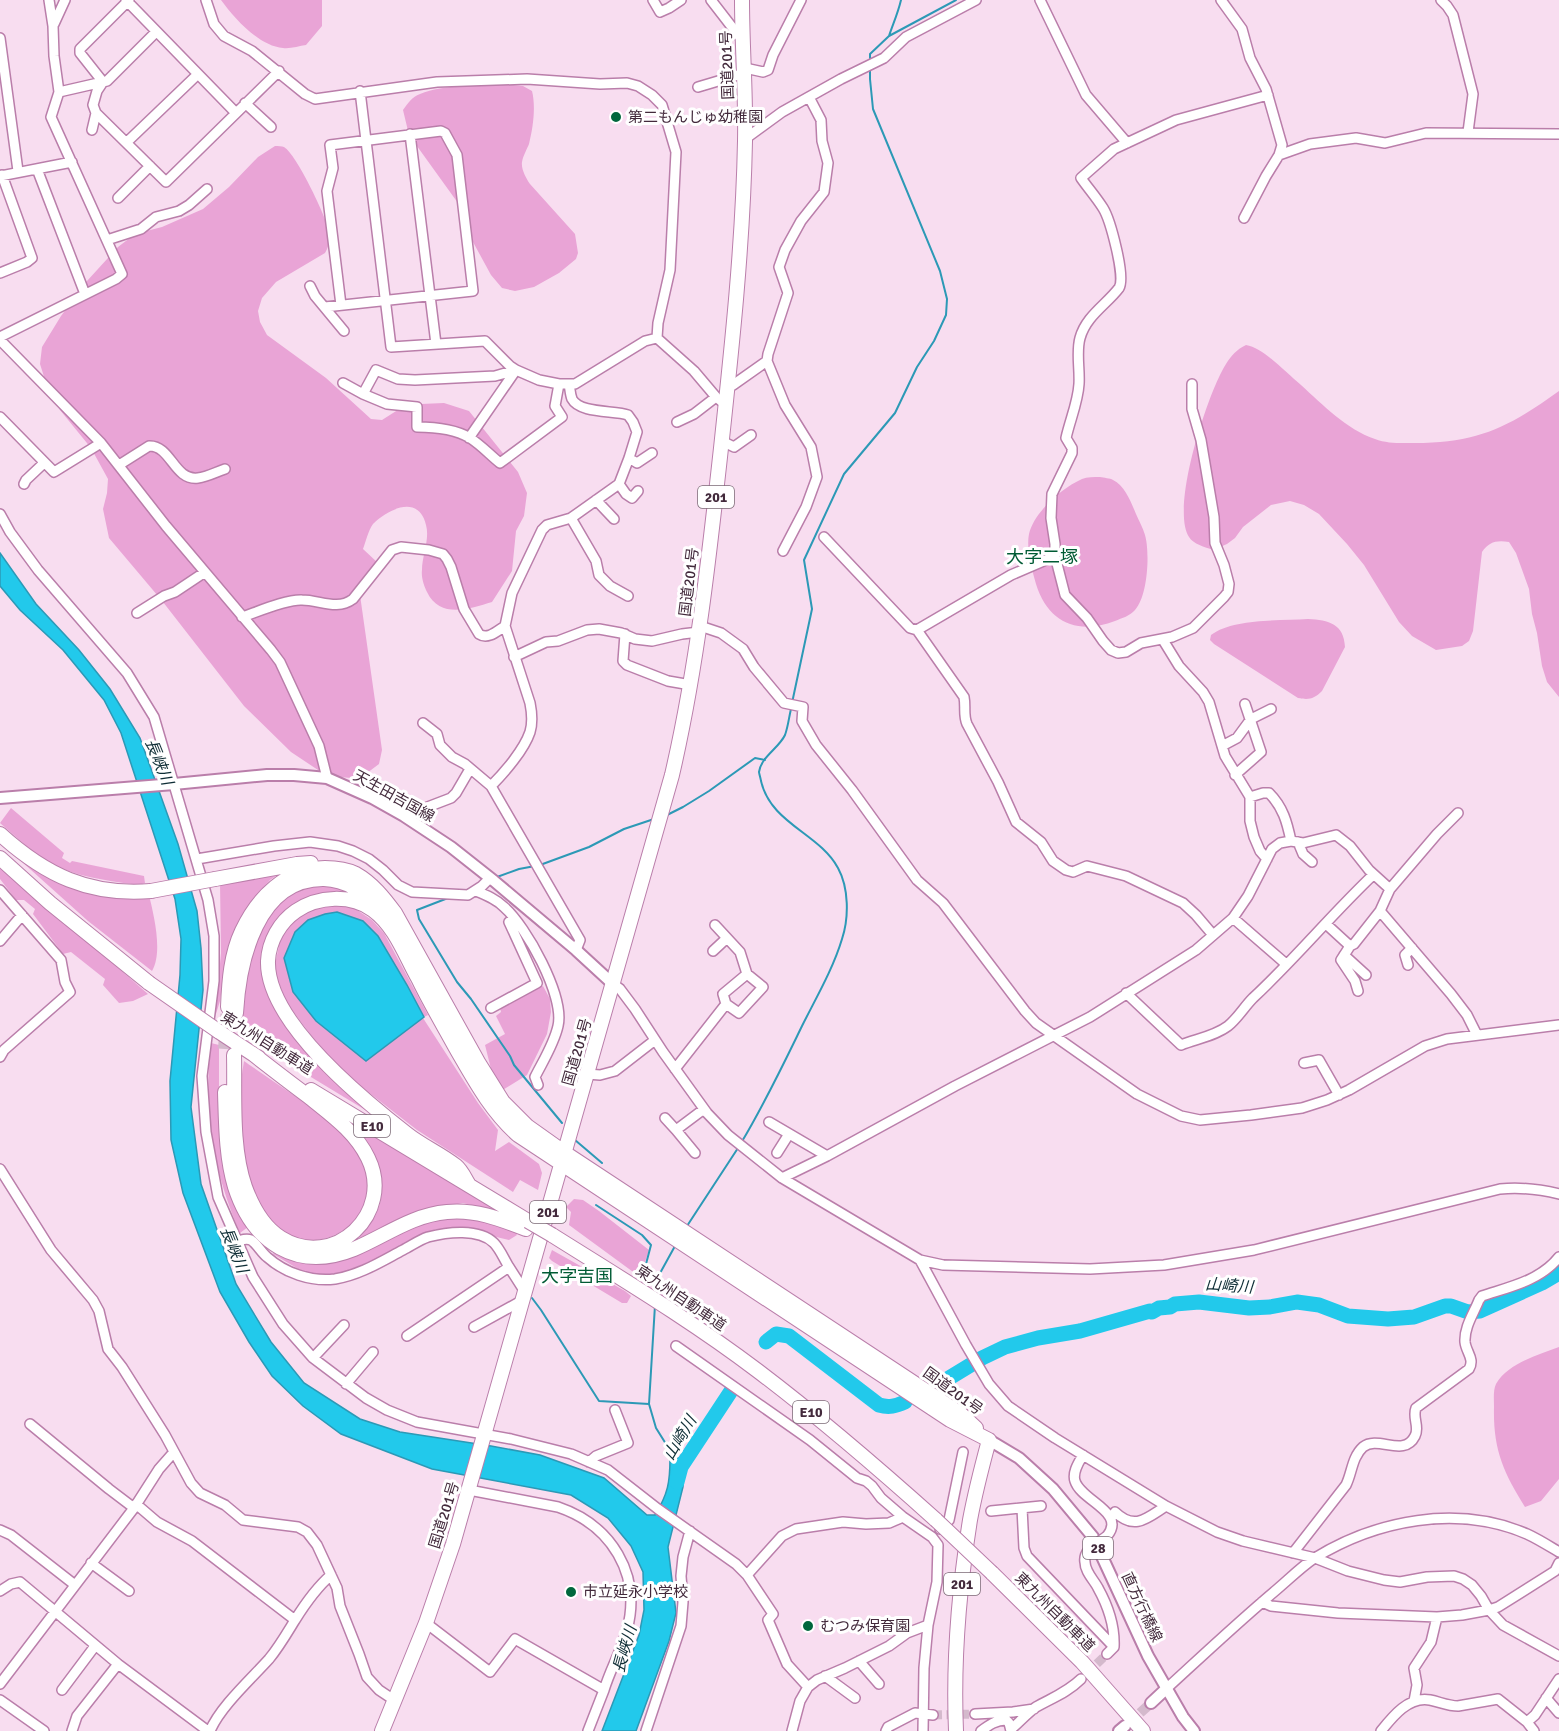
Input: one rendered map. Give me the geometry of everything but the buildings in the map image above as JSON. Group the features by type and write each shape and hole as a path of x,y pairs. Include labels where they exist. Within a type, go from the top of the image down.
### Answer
{"highway":[{"name":"国道201号","path":"382,1731 426,1623 470,1489 672,775 687,712 700,629 722,441 721,401 728,386 734,334 745,139 742,0"},
{"path":"0,834 30,859 64,879 80,885 116,891 151,891 313,863 345,869 367,881 395,913 478,1062 503,1102 563,1158"},
{"name":"東九州自動車道","path":"0,858 50,903 149,983 218,1031 469,1185 527,1225 631,1286 756,1370 867,1459 936,1520 1082,1662 1143,1731"},
{"path":"345,869 302,871 267,893 248,919 236,948 229,981 232,1010 246,948 263,914 273,902 286,890 312,880 326,879 347,883 367,896 384,916 461,1057 493,1109 518,1135 563,1158"},
{"path":"393,932 381,917 362,904 333,899 311,904 287,917 278,930 271,944 268,958 271,982 293,1023 311,1047 337,1074 409,1136 458,1167 469,1185"},
{"path":"253,1054 338,1120 362,1147 370,1163 375,1182 372,1205 368,1214 354,1232 345,1239 333,1245 304,1247 280,1238 260,1218 244,1184 237,1144 229,1052 225,1118 227,1145 235,1188 242,1205 256,1227 285,1252 315,1258 333,1255 354,1249 400,1225 447,1211 471,1212 527,1225"},
{"name":"国道201号","path":"563,1158 689,1241 950,1420 989,1440"},
{"name":"201","path":"956,1731 957,1641 962,1580 970,1518 989,1440"}],"main road":[{"name":"天生田吉国線","path":"0,798 267,775 327,778 372,798 450,847 576,950 613,984"},
{"name":"直方行橋線","path":"989,1440 1019,1458 1053,1489 1093,1537 1148,1656 1183,1717 1194,1731"},
{"path":"1151,1703 1166,1689"}],"street":[{"path":"49,0 59,92 51,117 122,274 0,339 101,443 166,526 280,662 319,746 327,778"},
{"path":"53,26 65,0"},
{"path":"206,0 214,24 224,36 252,51 305,94 315,99 437,82 527,79 600,84 627,83 638,86 652,95 662,105 676,152 670,270 658,323 657,338"},
{"path":"652,0 660,12 669,9 681,0"},
{"path":"711,0 742,40"},
{"path":"698,87 744,71 768,70 772,55 801,0"},
{"path":"745,139 782,112 884,58 906,38 976,0"},
{"path":"1040,0 1086,95 1127,143"},
{"path":"1221,0 1242,29 1250,58 1266,88 1282,145 1280,155 1244,218"},
{"path":"1441,0 1453,15 1473,94 1468,132"},
{"path":"103,82 80,53 80,49 127,1 236,113"},
{"path":"59,92 107,81 156,32"},
{"path":"0,38 18,171"},
{"path":"103,82 97,91 93,105 96,113 166,182 279,71"},
{"path":"127,142 197,75"},
{"path":"360,92 392,347 485,341 510,366 539,380 575,384 645,340 657,338"},
{"path":"1192,384 1192,409 1201,440 1214,517 1215,543 1224,565 1228,592 1193,628 1163,640 1141,644 1126,652 1118,653 1111,650 1087,618 1065,595 1055,556 1056,544 1051,518 1052,494 1072,453 1072,448 1066,438 1079,385 1079,340 1094,312 1121,284 1119,264 1108,218 1081,178 1114,149 1176,120 1268,95"},
{"path":"783,551 806,507 817,477 811,447 785,405 767,361 788,293 779,267 782,258 801,221 824,192 828,163 822,141 821,120 809,97"},
{"path":"245,104 272,127"},
{"path":"92,130 96,113"},
{"path":"325,307 473,291 457,155 445,133 441,131 410,134 330,145 333,168 327,191 341,305"},
{"path":"1280,155 1310,144 1356,138 1385,143 1426,133 1559,134"},
{"path":"410,134 436,344"},
{"path":"0,273 32,258 1,175 72,162"},
{"path":"118,198 150,166"},
{"path":"37,170 85,294"},
{"path":"107,240 141,229 156,217 179,211 207,189"},
{"path":"309,286 344,331"},
{"path":"657,338 694,371 721,401 677,422"},
{"path":"728,386 733,385 767,361"},
{"path":"363,394 376,370 398,379 415,380 495,376 516,369"},
{"path":"469,438 516,369"},
{"path":"343,383 387,404 417,407 417,428 431,427 455,432 469,438 500,463 562,417 555,406 559,384"},
{"path":"491,786 510,764 530,732 532,716 530,703 505,626 512,593 542,530 547,525 571,518 619,484 636,432 628,415 594,410 572,400 569,384"},
{"path":"0,417 54,472 101,443"},
{"path":"722,441 734,447 751,435"},
{"path":"118,465 149,446 155,446 162,450 183,475 189,478 200,478 225,469"},
{"path":"629,458 637,463 652,453"},
{"path":"24,479 44,463"},
{"path":"619,484 632,498 638,491"},
{"path":"596,500 614,519"},
{"path":"0,514 10,532 38,570 127,674 154,717 208,900 214,936 214,981 202,1076 205,1123 218,1197 253,1276 283,1324 313,1358 346,1384 387,1410 417,1422 571,1454 608,1470 658,1509 736,1564 747,1575 773,1614 768,1620 787,1664 808,1687"},
{"path":"571,518 596,561 599,575 610,586 628,596"},
{"path":"824,537 910,628 917,630 964,697 963,716 1016,822 1041,842 1053,861 1073,872 1087,866 1126,876 1183,903 1213,936"},
{"path":"242,617 300,599 336,605 346,604 353,599 392,550 401,547 436,551 447,559 464,609 479,634 487,636 505,626"},
{"path":"917,630 1011,576 1055,556"},
{"path":"137,613 164,596 175,592 204,572"},
{"path":"514,657 546,642 558,641 587,630 599,629 625,634 635,639 652,641 700,629 709,628 721,633 743,649 754,667 784,702 803,707 802,721 816,745 852,790 917,880 943,903 1036,1023 1137,1094 1180,1116 1200,1120 1302,1108 1339,1095 1425,1046 1448,1039 1559,1025"},
{"path":"625,634 623,661 627,665 668,681 691,685"},
{"path":"1163,640 1173,658 1209,702 1225,756 1250,797 1250,821 1254,837 1267,860"},
{"path":"1235,774 1261,752 1245,704"},
{"path":"1222,746 1237,738 1251,719 1270,709"},
{"path":"423,723 437,734 441,745 452,757 465,764 491,786 580,940 576,950"},
{"path":"404,816 451,798 470,769"},
{"path":"1250,797 1269,793 1278,802 1294,841 1302,854 1312,862"},
{"path":"1358,991 1355,981 1341,960 1380,910 1390,890 1437,834 1458,813"},
{"path":"782,1178 955,1086 1054,1037 1196,950 1233,918 1248,896 1272,849 1280,843 1294,841 1303,843 1336,835 1350,846 1373,875 1390,890"},
{"path":"196,860 310,842 339,846 353,851 369,859 398,885 412,892 468,895 490,878"},
{"path":"1126,993 1181,1045 1226,1027 1373,875"},
{"path":"0,890 62,960 66,985 70,992 4,1050 0,1057"},
{"path":"476,891 496,900 514,918 541,960 558,1002 558,1026 535,1077 538,1084"},
{"path":"1380,910 1467,1015 1477,1035"},
{"path":"0,941 22,915"},
{"path":"491,1008 537,983 509,922 514,918"},
{"path":"1233,918 1286,964"},
{"path":"1326,924 1350,946"},
{"path":"715,925 740,952 747,974 763,987 739,1013 726,1004 723,994 747,974"},
{"path":"713,951 727,938"},
{"path":"1408,965 1405,956 1412,948"},
{"path":"1344,955 1366,975"},
{"path":"613,984 620,989 704,1109 728,1135 782,1178 920,1260 944,1265 1090,1269 1164,1265 1254,1250 1500,1189 1518,1187 1559,1194"},
{"path":"675,1069 726,1004"},
{"path":"587,1074 600,1075 615,1071 655,1040"},
{"path":"1304,1063 1319,1060 1339,1095"},
{"path":"676,1130 704,1109"},
{"path":"665,1118 695,1153"},
{"path":"769,1122 827,1156"},
{"path":"777,1153 789,1134"},
{"path":"0,1169 51,1250 93,1300 99,1311 108,1349 122,1367 174,1452 183,1472 200,1493 225,1505 243,1520 298,1527 307,1532 317,1545 337,1588 340,1606 367,1677 379,1690 394,1700"},
{"path":"238,1241 250,1240 267,1257 286,1270 302,1276 334,1279 354,1274 380,1263 426,1238 448,1233 473,1233 487,1238 495,1244 524,1296 474,1327"},
{"path":"1293,1554 1346,1485 1354,1462 1363,1448 1371,1443 1392,1446 1407,1444 1417,1431 1414,1417 1416,1408 1472,1365 1465,1344 1465,1336 1482,1296 1523,1283 1547,1269 1559,1257"},
{"path":"920,1260 978,1367 1000,1398 1022,1417 1083,1455 1166,1506 1217,1532 1315,1558 1348,1571 1384,1580 1400,1582 1427,1577 1454,1576 1472,1585 1488,1610 1503,1624 1559,1656"},
{"path":"407,1336 509,1266"},
{"path":"313,1358 344,1325"},
{"path":"676,1346 810,1440 857,1478 873,1486 877,1494 903,1517 932,1537 938,1545 937,1582 928,1624 923,1731"},
{"path":"346,1384 373,1352"},
{"path":"589,1462 596,1456 628,1443 615,1410"},
{"path":"30,1424 109,1489 157,1522 192,1541 295,1620"},
{"path":"0,1684 174,1452"},
{"path":"932,1537 949,1520 963,1452"},
{"path":"1022,1508 1024,1548 1027,1556 1110,1651 1114,1633 1111,1619 1099,1588 1086,1569 1084,1561 1089,1549 1107,1536 1112,1528 1112,1520 1107,1512 1079,1489 1075,1481 1076,1468 1083,1455"},
{"path":"470,1489 572,1512 593,1525 622,1560 629,1579 630,1608 627,1631 588,1731"},
{"path":"991,1511 1041,1506"},
{"path":"1115,1512 1123,1519 1138,1522 1166,1506"},
{"path":"747,1575 782,1536 795,1529 843,1522 890,1523 903,1517"},
{"path":"1166,1689 1262,1602 1315,1558 1380,1528 1399,1523 1444,1519 1485,1521 1527,1534 1559,1552"},
{"path":"0,1530 75,1585"},
{"path":"646,1731 681,1626 682,1557 690,1531"},
{"path":"91,1563 129,1591"},
{"path":"1262,1602 1271,1606 1322,1611 1437,1617 1462,1616 1498,1607 1558,1569"},
{"path":"0,1591 11,1584 20,1582 95,1646 209,1731 271,1656 307,1601 331,1575"},
{"path":"1414,1701 1417,1685 1414,1668 1431,1642 1437,1617"},
{"path":"426,1623 490,1672 515,1639 604,1690"},
{"path":"792,1731 800,1701 808,1687 817,1680 889,1646 907,1633 928,1624"},
{"path":"62,1690 95,1646"},
{"path":"859,1661 879,1684"},
{"path":"72,1731 77,1716 118,1664"},
{"path":"825,1676 855,1698"},
{"path":"981,1731 990,1724 1006,1719 1011,1730 1034,1709 1060,1695 1081,1679"},
{"path":"1527,1722 1535,1715 1557,1685"},
{"path":"1546,1698 1559,1713"},
{"path":"1381,1731 1398,1712 1414,1701 1429,1700 1452,1706 1500,1699 1534,1731"},
{"path":"0,1700 44,1731"},
{"path":"975,1714 1034,1709"},
{"path":"886,1731 888,1727 915,1713 933,1714"}],"shaded area":[{"path":"221,0 322,0 322,26 306,45 292,48 274,46 256,37"},
{"path":"502,84 523,86 532,91 533,124 522,162 523,170 530,184 575,234 578,253 576,259 559,273 534,287 515,291 502,288 491,275 473,242 469,222 463,210 409,135 403,110 415,97 430,91 450,87"},
{"path":"275,146 284,147 296,161 316,199 329,230 330,239 325,253 276,282 262,298 258,311 260,322 267,335 326,378 371,419 382,420 404,406 421,404 444,403 469,411 518,472 527,493 524,516 516,531 512,571 492,602 465,609 447,609 439,606 427,592 423,581 422,565 427,530 422,515 417,510 402,507 379,518 371,527 363,549 378,563 359,588 382,750 379,764 367,773 352,778 321,772 291,752 244,706 163,602 109,538 103,509 108,479 91,448 60,410 46,383 40,364 42,347 61,316 87,281 118,247 135,234 162,227 203,209 229,187 258,157"},
{"path":"1246,345 1267,356 1345,423 1364,435 1385,442 1437,442 1475,436 1508,423 1559,391 1559,697 1547,682 1542,666 1529,589 1516,553 1509,542 1493,542 1482,552 1473,631 1469,641 1462,646 1436,650 1412,636 1399,622 1364,565 1347,544 1319,514 1304,505 1290,501 1271,505 1243,527 1235,538 1213,550 1193,542 1184,522 1184,502 1201,423 1218,378 1226,364"},
{"path":"1088,477 1112,479 1121,486 1130,500 1147,543 1147,574 1143,595 1135,610 1115,621 1101,625 1077,626 1057,617 1041,597 1030,559 1029,534 1043,509 1066,488"},
{"path":"1308,619 1329,622 1338,628 1342,633 1345,647 1322,691 1311,698 1298,698 1210,640 1211,635 1220,630 1244,623"},
{"path":"11,808 64,853 62,858 70,863 72,861 144,876 145,883 139,885 85,876 48,861 31,850 0,823"},
{"path":"2,844 55,880 149,895 157,944 157,954 152,971 88,921"},
{"path":"0,864 148,994 133,1001 119,1003 103,985 105,979 71,952 63,954 33,914 35,909 24,900 16,900 0,879"},
{"path":"279,874 270,880 252,901 228,946 220,1001 215,1017 221,953 220,882"},
{"path":"324,884 343,888 347,892 310,896 282,915 269,935 261,957 270,999 286,1022 373,1111 372,1114 245,1037 247,1022 241,1016 245,974 257,936 271,912 297,889"},
{"path":"326,905 354,908 372,920 384,933 428,1015 424,1017 378,936 316,1021 366,1060 423,1018 498,1130 495,1151 509,1142 539,1164 542,1173 538,1190 520,1180 513,1192 417,1130 363,1088 331,1059 286,1002 274,970 281,935 302,913"},
{"path":"543,986 550,999 551,1012 547,1034 527,1075 501,1091 492,1073 485,1045 505,1034 496,1016 501,1012 500,1008"},
{"path":"211,1043 219,1045 219,1096 248,1227 240,1233 223,1187 212,1140 208,1092"},
{"path":"244,1061 331,1121 353,1144 361,1157 368,1184 367,1198 363,1210 344,1230 324,1239 302,1240 285,1235 265,1216 246,1172 240,1111"},
{"path":"355,1125 494,1206 492,1210 463,1203 417,1212 358,1239 377,1212 382,1189 374,1155"},
{"path":"574,1199 583,1200 649,1250 640,1277 569,1225 571,1212 566,1207"},
{"path":"460,1216 507,1227 514,1230 517,1235 509,1240 467,1230 436,1229 378,1258 339,1274 319,1276 301,1274 300,1270 273,1254 274,1252 305,1263 344,1258 431,1218"},
{"path":"552,1250 625,1291 631,1296 627,1303 622,1303 552,1261 549,1258"},
{"path":"1559,1347 1559,1479 1541,1501 1525,1507 1501,1460 1495,1435 1494,1389 1508,1370"}],"water":[{"path":"0,553 36,604 79,650 110,689 140,738 178,844 197,911 201,948 203,990 191,1107 201,1184 236,1284 271,1342 304,1383 360,1419 400,1432 540,1455 604,1478 647,1515 655,1515 663,1501 669,1481 670,1458 680,1458 684,1468 683,1487 668,1547 676,1613 669,1641 636,1731 602,1731 639,1635 644,1610 643,1572 631,1546 608,1518 571,1495 432,1469 341,1434 303,1406 272,1376 220,1292 183,1193 171,1140 170,1081 181,939 175,899 121,733 104,700 63,650 20,610 0,586"},
{"path":"337,912 363,921 378,936 424,1017 366,1061 316,1021 293,992 284,958 295,932 308,920"}],"waterway":[{"path":"889,36 901,0"},
{"path":"870,61 870,54 889,36 956,0"},
{"path":"792,703 812,609 804,560 844,474 895,413 946,315 947,299 940,271 873,109 870,67"},
{"path":"741,1143 773,1085 829,972 846,922 846,894 838,868 830,856 775,808 766,796 761,781 760,767 785,735 791,709"},
{"path":"665,816 709,791 755,758 765,760"},
{"path":"540,865 589,847 624,829 654,819"},
{"path":"497,877 535,866"},
{"path":"448,898 417,910 419,919 457,982 471,999 514,1065 562,1123"},
{"path":"575,1140 602,1163"},
{"path":"687,1226 738,1148"},
{"path":"596,1205 642,1235 651,1245 646,1264"},
{"path":"656,1293 659,1275 675,1246"},
{"name":"山崎川","path":"936,1386 1005,1347 1038,1338 1080,1331 1175,1304 1199,1302 1249,1308 1297,1302 1319,1305 1348,1316 1388,1319 1414,1317 1445,1306 1468,1312 1480,1311 1559,1273"},
{"path":"532,1298 599,1401 649,1404"},
{"path":"655,1305 649,1404 656,1428 676,1460"},
{"name":"山崎川","path":"766,1342 776,1334 789,1336 879,1405 892,1406 905,1402"},
{"name":"山崎川","path":"677,1482 681,1467 731,1391"}],"tunnel":[{"path":"225,1049 228,1007"},
{"path":"1087,1673 1107,1654"},
{"path":"1129,1723 1151,1703"},
{"path":"933,1715 975,1714"}],"place":[{"name":"第二もんじゅ幼稚園","path":"616,117"},
{"name":"市立延永小学校","path":"571,1592"},
{"name":"むつみ保育園","path":"808,1626"}],"district":[{"name":"大字二塚","path":"1042,557"},
{"name":"大字吉国","path":"577,1276"}],"water label":[{"name":"長峡川","path":"159,762"},
{"name":"長峡川","path":"234,1250"},
{"name":"長峡川","path":"625,1649"}]}
